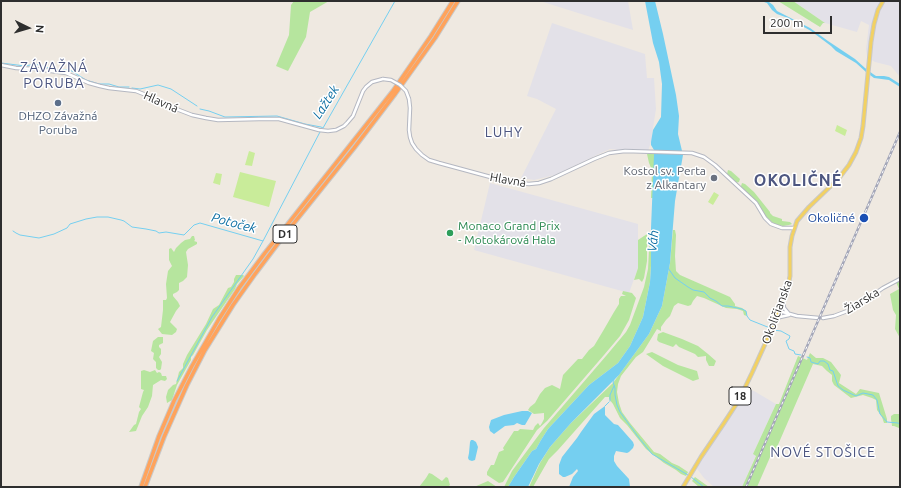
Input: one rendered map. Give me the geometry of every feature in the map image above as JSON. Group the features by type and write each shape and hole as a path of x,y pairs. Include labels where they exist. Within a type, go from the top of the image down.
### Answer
{"highway":[{"name":"D1","path":"141,487 174,401 219,319 239,288 269,247 397,85 432,36 453,1"},
{"name":"D1","path":"145,487 181,397 205,350 226,316 268,256 395,94 435,38 458,1"}],"main road":[{"name":"Okoličianska","path":"683,487 692,470 739,400 772,329 790,278 790,247 794,228 805,211 839,178 854,156 862,133 874,24 878,10 883,1"}],"street":[{"name":"Hlavná","path":"1,65 66,74 100,86 136,91 179,110 206,118 218,120 279,119 321,131 333,131 344,126 350,120 360,95 366,86 372,82 383,79 391,80 400,85 406,92 410,105 410,137 415,147 429,160 509,182 526,184 546,181 608,153 625,151 685,152 699,155 712,162 756,203 765,218 771,224 782,228 794,228"},
{"name":"Žiarska","path":"823,318 834,316 850,310 883,288 900,279"},
{"path":"783,301 784,308 789,314"},
{"path":"779,310 802,317 819,318"},
{"path":"775,321 780,317 789,314"}],"shaded area":[{"path":"540,1 628,1 633,30 594,18"},
{"path":"793,1 900,1 900,77 891,66 875,62 867,57 866,49 869,25 861,21 857,32 825,23"},
{"path":"552,23 645,54 647,78 654,78 656,109 652,134 654,142 651,142 647,154 610,149 555,175 534,180 521,178 556,109 537,99 527,96"},
{"path":"490,183 638,224 638,268 629,293 474,250"},
{"path":"745,388 754,391 776,404 753,454 756,455 742,487 714,487 704,478 695,466 719,431"}],"green space":[{"path":"294,1 329,1 310,12 306,37 288,71 276,66 289,35 291,5"},
{"path":"778,1 793,1 825,23 823,23 820,27"},
{"path":"837,125 847,130 845,136 835,131"},
{"path":"249,151 255,153 252,166 245,165"},
{"path":"654,153 653,198 651,198 652,170 647,154"},
{"path":"728,170 740,179 739,182 736,183 727,174"},
{"path":"240,172 276,181 269,207 233,197"},
{"path":"216,173 222,174 220,185 213,183"},
{"path":"742,183 754,192 773,216 792,224 783,226 773,223 766,217 757,203 741,188"},
{"path":"714,192 719,195 713,205 708,202"},
{"path":"673,230 675,230 676,235 676,271 680,275 730,297 735,306 746,311 747,316 744,315 743,311 726,308 697,296 691,305 688,306 678,303 674,306 670,316 661,327 661,331 657,329 643,352 636,357 621,376 617,392 622,412 654,452 660,454 688,472 686,476 664,463 646,449 620,418 609,397 605,397 549,459 533,487 529,487 540,463 550,447 571,423 613,383 649,334 662,306 670,263"},
{"path":"650,231 652,249 650,282 643,317 630,346 618,363 589,385 548,429 536,449 532,451 508,487 504,487 512,471 544,428 606,356 630,325 644,287 648,269"},
{"path":"647,234 647,261 642,282 639,279 634,280 638,268 638,240"},
{"path":"194,236 194,241 197,242 197,244 188,249 186,252 188,265 187,277 179,283 179,290 173,294 180,306 170,322 177,329 172,335 162,334 158,329 161,327 163,300 166,300 167,298 166,284 168,271 172,266 169,260 169,249 171,248 174,252 181,243 190,239"},
{"path":"236,275 244,276 237,284 207,330 177,385 172,400 167,403 166,397 168,390 176,384 179,372 183,368 187,355 206,324 213,309 219,305 228,288 231,287"},
{"path":"900,281 900,338 895,329 896,315 893,310 890,294 899,289 896,282"},
{"path":"623,291 632,293 636,298 629,320 620,336 547,421 537,430 503,482 499,483 487,475 491,465 494,465 499,452 504,450 503,448 514,431 518,431 520,429 533,430 538,423 540,426 544,419 544,413 534,414 528,410 535,403 545,388 552,385 560,389 563,375 578,359 582,359 594,346 619,304 619,299 621,296 626,296 622,294"},
{"path":"663,332 698,346 716,361 714,366 709,366 706,356 698,357 676,344 673,347 659,342 657,340 658,334"},
{"path":"158,337 163,337 163,343 159,345 161,354 159,357 162,362 160,370 156,368 156,362 153,359 154,353 151,351 153,341"},
{"path":"652,352 678,365 697,371 699,379 693,381 663,366 646,354"},
{"path":"810,353 816,358 823,358 831,362 841,375 839,383 856,394 860,389 879,393 887,423 884,423 877,410 876,400 863,395 851,398 834,385 832,375 822,366 813,364 774,454 771,455 757,487 742,487 756,456 753,454 776,404 779,404 798,356 807,360"},
{"path":"144,370 150,372 155,370 157,373 161,373 162,376 166,376 167,379 165,381 161,380 153,385 152,396 148,407 142,416 136,431 129,432 136,424 141,409 139,407 144,390 141,389 141,371"},
{"path":"894,414 900,414 899,428 892,426 891,416"},
{"path":"429,473 442,481 446,477 448,478 450,485 448,487 419,487"},
{"path":"695,477 709,487 699,487 692,481"},
{"path":"488,481 497,487 474,487"}],"water":[{"name":"Váh","path":"645,1 655,1 676,95 679,116 678,134 683,155 675,201 670,263 662,306 649,334 619,375 571,423 550,447 539,464 528,487 508,487 532,451 536,449 548,429 589,385 618,363 630,346 643,317 650,282 651,267 654,150 651,142 653,130 661,117 662,84 659,62 653,43"},
{"path":"761,1 769,2 777,11 810,28 855,59 876,76 889,77 900,84 900,87 889,80 874,78 856,63 836,51 811,31 788,18 777,14 767,3"},
{"path":"605,406 605,415 614,424 618,425 634,445 629,452 616,451 614,456 614,461 617,466 629,479 630,487 569,487 573,477 578,471 577,469 572,474 565,477 559,474 559,465 562,457 594,414"},
{"path":"522,411 532,413 525,425 517,423 514,425 505,426 494,434 490,431 489,427 491,420"},
{"path":"471,440 476,442 478,447 475,460 472,461 468,458"}],"waterway":[{"name":"Lažtek","path":"200,109 225,117 277,116 323,128 395,1"},
{"name":"Lažtek","path":"1,63 25,66 35,64 55,70 67,70"},
{"name":"Lažtek","path":"70,70 86,80 99,84 129,87"},
{"name":"Lažtek","path":"132,88 140,89 158,85 171,89 197,106"},
{"name":"Potoček","path":"13,231 20,235 39,238 54,234 67,228 70,224 86,219 108,217 124,221 132,227 156,231 159,233 166,232 184,235 194,225 200,223 263,241 320,132"},
{"path":"177,381 212,317 253,259 263,241"},
{"path":"668,268 675,278 693,290 704,292 722,306 742,309 746,311 750,320 770,328"},
{"path":"773,330 781,331 790,336 786,341 789,349 794,351 795,354 801,355"},
{"path":"807,357 810,358 811,362 818,364 820,361 824,361 828,364 830,370 833,371 838,386 843,390 856,396 863,393 873,395 877,400 880,414 887,422 900,424"},
{"path":"614,380 615,395 620,412 639,438 652,454 688,475"},
{"path":"610,401 610,395 614,386"},
{"path":"605,406 609,402"},
{"path":"691,477 704,487"}],"railway":[{"path":"746,487 900,132"}],"place":[{"name":"DHZO Závažná Poruba","path":"58,103"},
{"name":"Kostol sv. Perta z Alkantary","path":"714,178"},
{"name":"Okoličné","path":"864,218"},
{"name":"Monaco Grand Prix - Motokárová Hala","path":"450,233"}],"district":[{"name":"ZÁVAŽNÁ PORUBA","path":"54,76"},
{"name":"LUHY","path":"504,132"},
{"name":"OKOLIČNÉ","path":"798,181"},
{"name":"NOVÉ STOŠICE","path":"823,452"}]}
